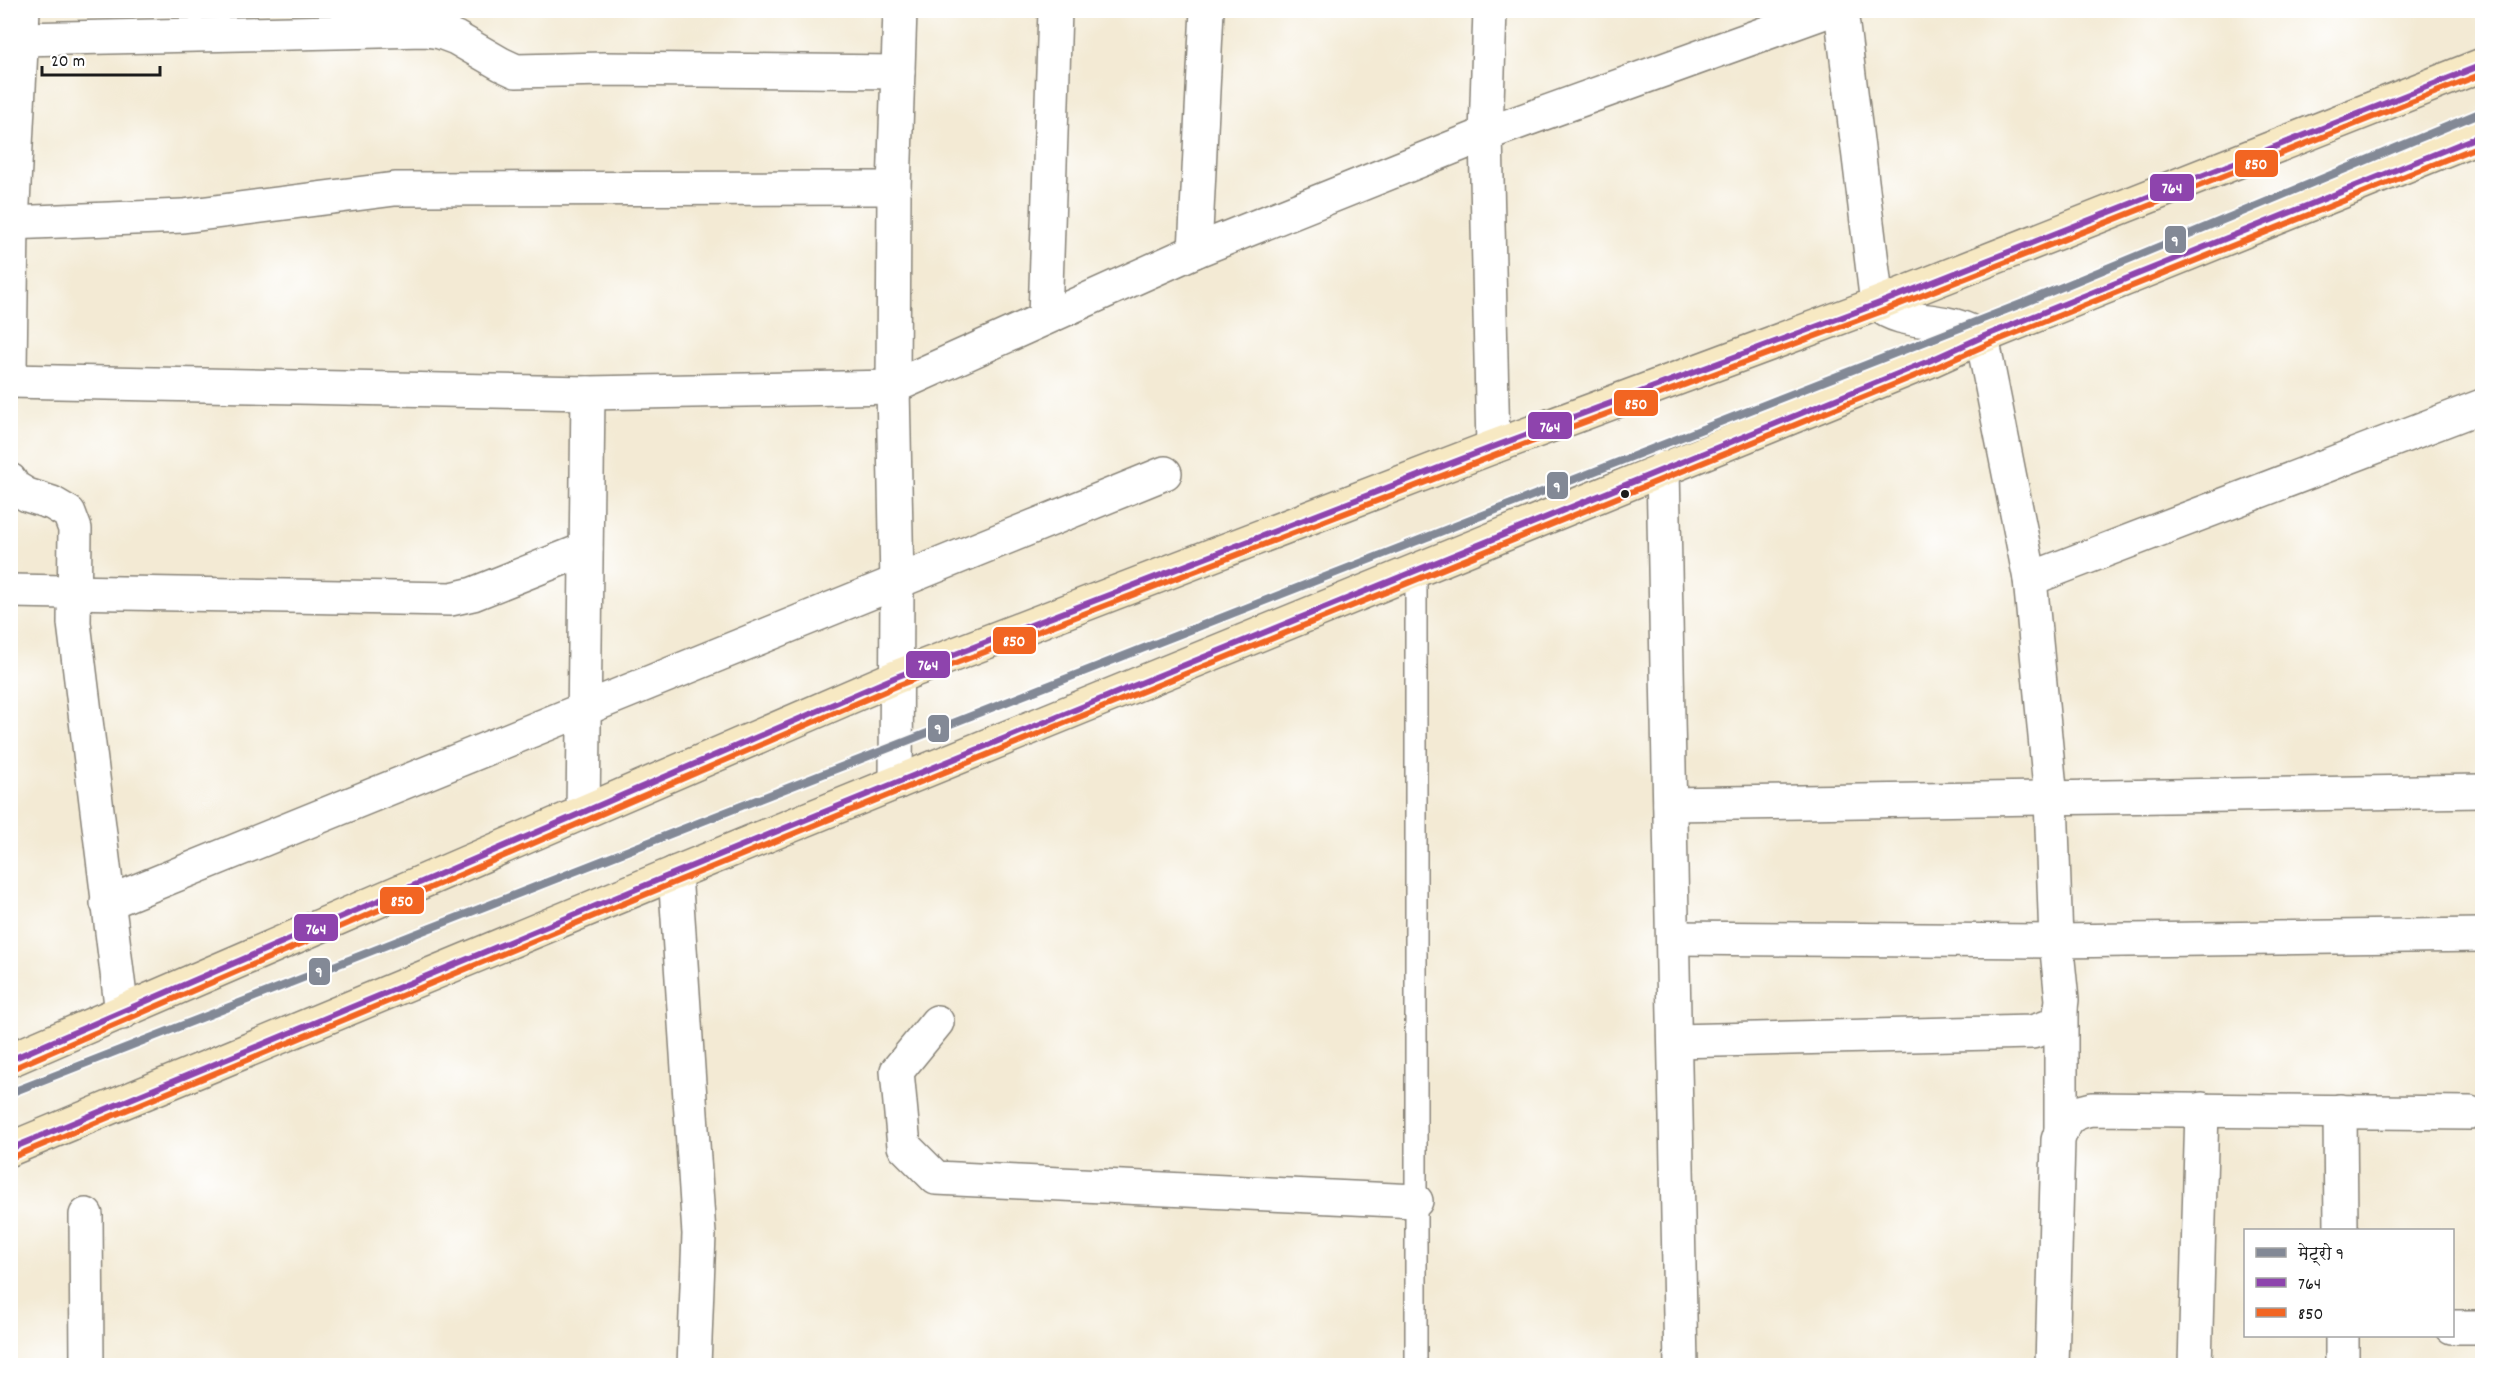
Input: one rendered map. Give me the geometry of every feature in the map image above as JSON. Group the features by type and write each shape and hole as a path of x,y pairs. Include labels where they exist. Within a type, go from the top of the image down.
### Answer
{"main road":[{"path":"10,1060 896,677 1493,447 1877,304 2482,65"},
{"path":"10,1149 675,873 1929,361 1982,337 2482,135"}],"street":[{"path":"896,783 894,188 900,10"},
{"path":"1046,318 1055,10"},
{"path":"1195,251 1207,10"},
{"path":"1490,10 1486,134 1493,447"},
{"path":"10,381 588,393 893,387 1195,251 1486,134 1830,10"},
{"path":"1676,1041 2032,1032 2051,1026 2060,1015 2061,1009 2055,941 2051,799 2030,579 1982,337 1966,328 1887,313 1877,304 1841,10"},
{"path":"10,368 11,223 22,25 236,22 440,32 516,70 898,72"},
{"path":"11,223 183,216 395,189 894,188"},
{"path":"582,812 588,393"},
{"path":"2030,579 2482,406"},
{"path":"1664,468 1681,1365"},
{"path":"107,903 584,711 1164,473"},
{"path":"16,490 52,503 69,513 75,529 74,623 122,1013"},
{"path":"10,591 451,599 473,594 586,549"},
{"path":"1670,804 2482,791"},
{"path":"675,873 699,1234 694,1365"},
{"path":"1673,938 2055,941 2482,935"},
{"path":"2061,1009 2061,1131"},
{"path":"937,1022 897,1071 904,1146 936,1178 1416,1201"},
{"path":"2052,1365 2058,1140 2064,1122 2075,1113 2092,1109 2470,1113"},
{"path":"2195,1365 2202,1109"},
{"path":"2340,1111 2341,1229"},
{"path":"87,1215 87,1365"},
{"path":"2454,1327 2482,1327"},
{"path":"2342,1337 2342,1365"}],"lane":[{"path":"1416,570 1416,1365"}],"metro line":[{"name":"9","path":"10,1093 2026,302 2482,112"}],"transit line":[{"name":"764","path":"10,1060 896,677 1493,447 1877,304 2482,65"},
{"name":"850","path":"14,1068 899,685 1496,455 1880,312 2482,74"},
{"name":"764","path":"10,1149 675,873 1929,361 1982,337 2482,135"},
{"name":"850","path":"13,1157 678,881 1986,345 2482,145"}]}
